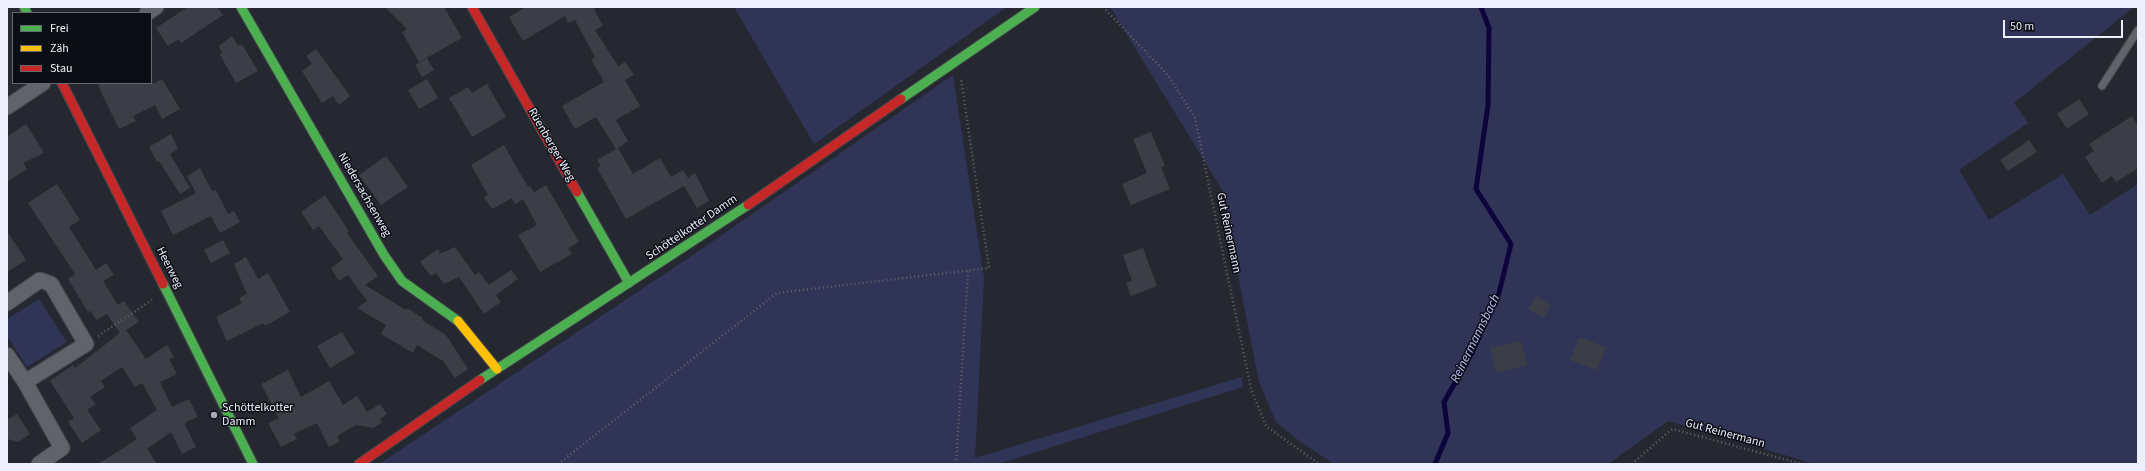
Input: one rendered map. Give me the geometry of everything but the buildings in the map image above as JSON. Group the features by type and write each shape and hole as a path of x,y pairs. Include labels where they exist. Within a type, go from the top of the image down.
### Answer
{"street":[{"name":"Niedersachsenweg","path":"241,7 384,255 402,281 459,321 497,369"},
{"name":"Rüenberger Weg","path":"472,7 629,283"},
{"name":"Schöttelkotter Damm","path":"359,464 497,369 701,238 1035,7"},
{"path":"7,107 42,84"},
{"name":"Heerweg","path":"63,84 253,464"},
{"path":"7,303 40,280 51,284 86,344 26,382"},
{"path":"7,355 26,382 62,448 39,464"}],"lane":[{"path":"2102,86 2138,30"}],"path":[{"name":"Gut Reinermann","path":"1103,7 1168,76 1195,118 1250,389 1266,426 1319,464"},
{"path":"558,464 777,293 989,268 958,59"},
{"path":"956,464 968,271"},
{"path":"86,344 167,290"},
{"name":"Gut Reinermann","path":"1632,464 1672,430 1802,464"}],"shaded area":[{"path":"734,7 1007,7 814,144"},
{"path":"1110,7 2134,7 2014,103 2028,123 1959,170 1989,220 2063,174 2090,215 2138,184 2138,464 1815,464 1668,421 1608,464 1334,464 1298,440 1276,422 1259,382 1221,188"},
{"path":"953,75 984,278 975,458 1242,377 1243,387 998,464 379,464 690,257"},
{"path":"39,299 67,342 27,367 7,336 7,319"}],"waterway":[{"name":"Reinermannsbach","path":"1435,464 1448,433 1444,402 1472,353 1499,293 1511,244 1476,189 1488,105 1489,28 1481,7"}],"traffic: fast":[{"path":"24,7 26,12"},
{"path":"241,7 384,255 402,281 458,321"},
{"path":"901,99 1035,7"},
{"path":"577,192 629,283"},
{"path":"480,380 748,205"},
{"path":"163,284 253,464"}],"traffic: slow":[{"path":"458,321 497,369"}],"traffic: jam":[{"path":"472,7 577,192"},
{"path":"63,84 163,284"},
{"path":"748,205 901,99"},
{"path":"359,464 480,380"}],"place":[{"name":"Schöttelkotter Damm","path":"214,415"}]}
